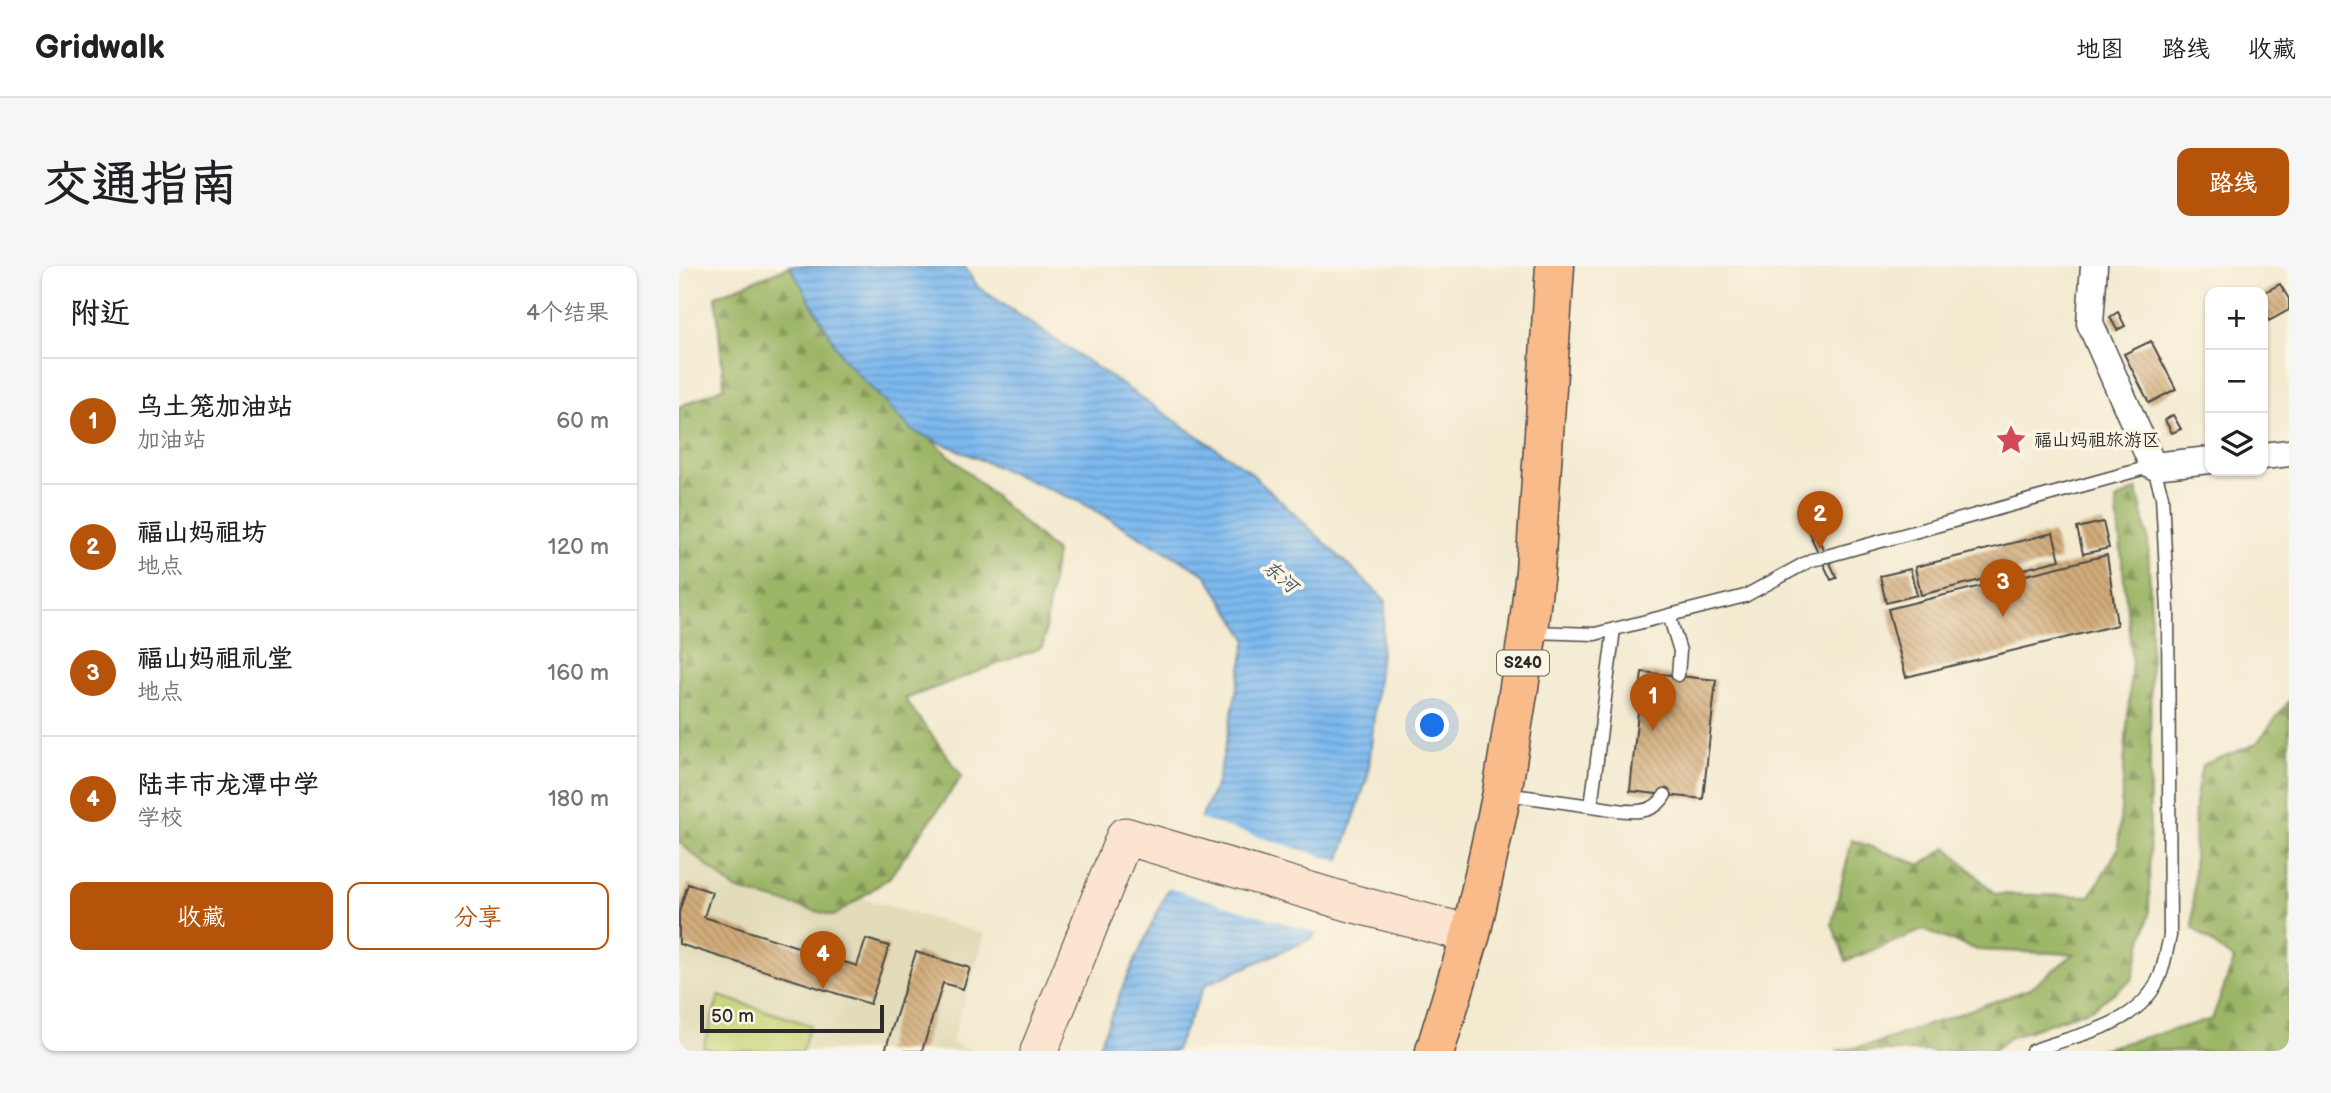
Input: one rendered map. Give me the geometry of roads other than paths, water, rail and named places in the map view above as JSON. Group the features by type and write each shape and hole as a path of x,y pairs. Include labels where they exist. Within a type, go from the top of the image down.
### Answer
{"main road":[{"name":"S240","path":"1434,1051 1471,934 1502,793 1528,632 1535,571 1555,266"}],"street":[{"path":"2094,266 2090,323 2153,466 2205,461"},
{"path":"2268,455 2289,453"},
{"path":"1039,1051 1125,836 1471,934"}],"lane":[{"path":"1528,632 1595,634 1745,596 1811,561 2153,466 2162,496 2168,610 2170,936 2161,974 2147,1000 2127,1016 2099,1029 2032,1051"},
{"path":"1669,615 1680,651 1678,675"},
{"path":"1591,806 1614,629"},
{"path":"1502,793 1643,812 1655,808 1665,795"}],"water":[{"name":"东河","path":"790,266 964,266 978,287 1248,470 1386,601 1368,776 1313,938 1205,985 1175,1051 1097,1051 1121,991 1218,781 1247,639 1206,575 1082,503 913,431 844,360"}],"place":[{"name":"福山妈祖旅游区","path":"2011,440"},
{"name":"福山妈祖坊","path":"1820,549"},
{"name":"福山妈祖礼堂","path":"2003,617"},
{"name":"乌土笼加油站","path":"1653,731"},
{"name":"陆丰市龙潭中学","path":"823,989"}]}
